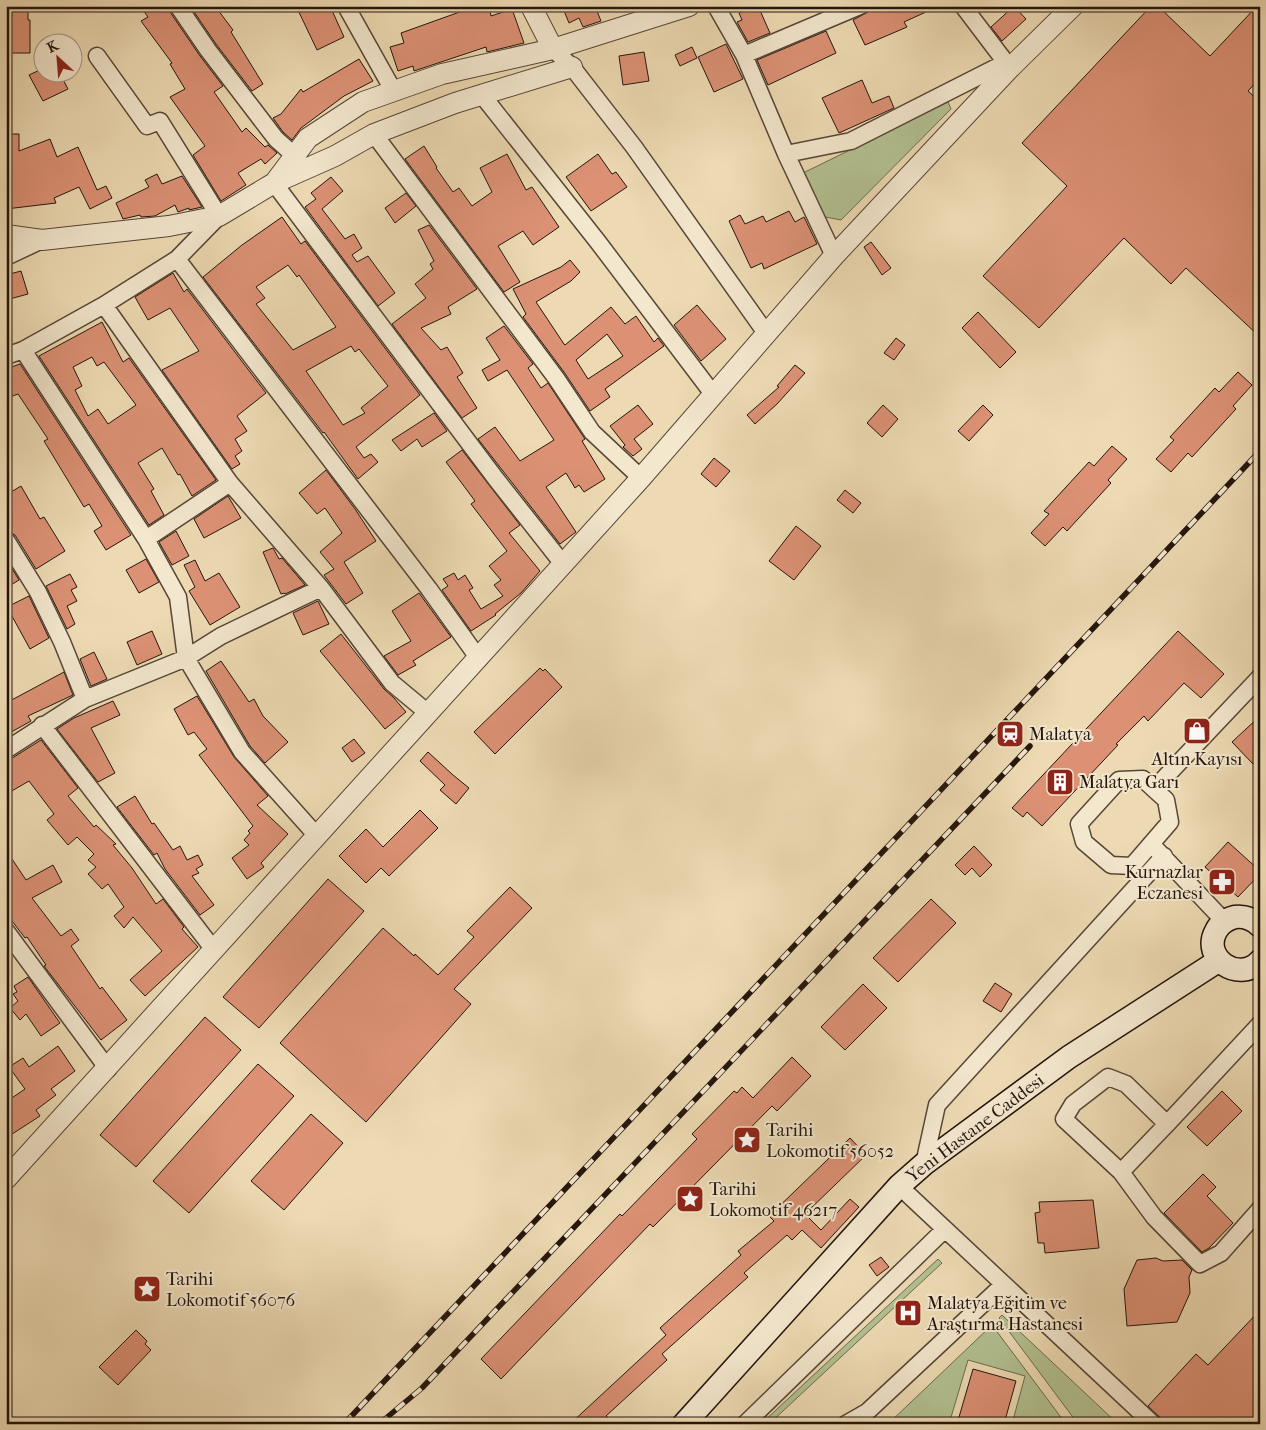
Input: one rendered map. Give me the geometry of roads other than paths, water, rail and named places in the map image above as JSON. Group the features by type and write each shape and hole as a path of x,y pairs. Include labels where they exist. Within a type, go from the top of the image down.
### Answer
{"main road":[{"path":"1259,923 1250,918 1241,917 1224,921 1214,936 1212,944 1218,961 1233,970 1242,971 1250,969 1260,961"},
{"name":"Yeni Hastane Caddesi","path":"684,1424 899,1186 924,1164 1069,1057 1218,961"}],"street":[{"path":"178,6 208,50 276,139 295,156"},
{"path":"346,6 393,90"},
{"path":"531,6 553,49 572,67 634,147 766,333"},
{"path":"274,183 308,138 363,102 442,74 553,49 689,6"},
{"path":"716,6 744,55 786,154 834,256"},
{"path":"744,55 860,6"},
{"path":"963,6 1008,65"},
{"path":"6,1179 479,659 641,478 834,256 1008,65 1073,6"},
{"path":"97,56 147,126 160,121 219,216"},
{"path":"786,154 851,140 1008,65"},
{"path":"6,356 24,350 104,305 177,259 219,216 274,183 335,156 374,134 455,103 572,67"},
{"path":"482,95 598,242 713,394"},
{"path":"374,134 550,370 592,432 641,478"},
{"path":"274,183 496,479 564,564"},
{"path":"6,235 42,240 168,226 219,216"},
{"path":"6,257 42,240"},
{"path":"177,259 429,589 479,659"},
{"path":"104,305 230,482 321,588 392,683 428,713"},
{"path":"24,350 146,539 178,597 186,658 242,752 317,836"},
{"path":"146,539 230,482"},
{"path":"6,540 38,592 62,642 85,699"},
{"path":"6,750 85,699 186,658 221,636 321,588"},
{"path":"1154,789 1260,677"},
{"path":"42,725 214,950"},
{"path":"1144,779 1154,789 1166,800 1170,822 1132,866 1111,865 1084,842 1079,824 1119,780 1144,779"},
{"path":"1150,844 1164,856 1224,921"},
{"path":"924,1164 937,1105 1164,856"},
{"path":"6,930 108,1069"},
{"path":"1121,1172 1260,1024"},
{"path":"1167,1124 1126,1084 1108,1076 1073,1104 1064,1119 1121,1172 1154,1217 1200,1264 1221,1253 1260,1208"},
{"path":"899,1186 1154,1424"},
{"path":"745,1424 944,1230"},
{"path":"846,1424 867,1412 1003,1285"}],"railway":[{"path":"344,1424 1260,451"},
{"path":"379,1424 422,1388 1030,746"}],"place":[{"name":"Altın Kayısı","path":"1197,731"},
{"name":"Malatya","path":"1010,734"},
{"name":"Malatya Garı","path":"1060,782"},
{"name":"Kurnazlar Eczanesi","path":"1222,882"},
{"name":"Tarihi Lokomotif 56052","path":"747,1140"},
{"name":"Tarihi Lokomotif 46217","path":"690,1199"},
{"name":"Tarihi Lokomotif 56076","path":"147,1289"},
{"name":"Malatya Eğitim ve Araştırma Hastanesi","path":"908,1313"}]}
